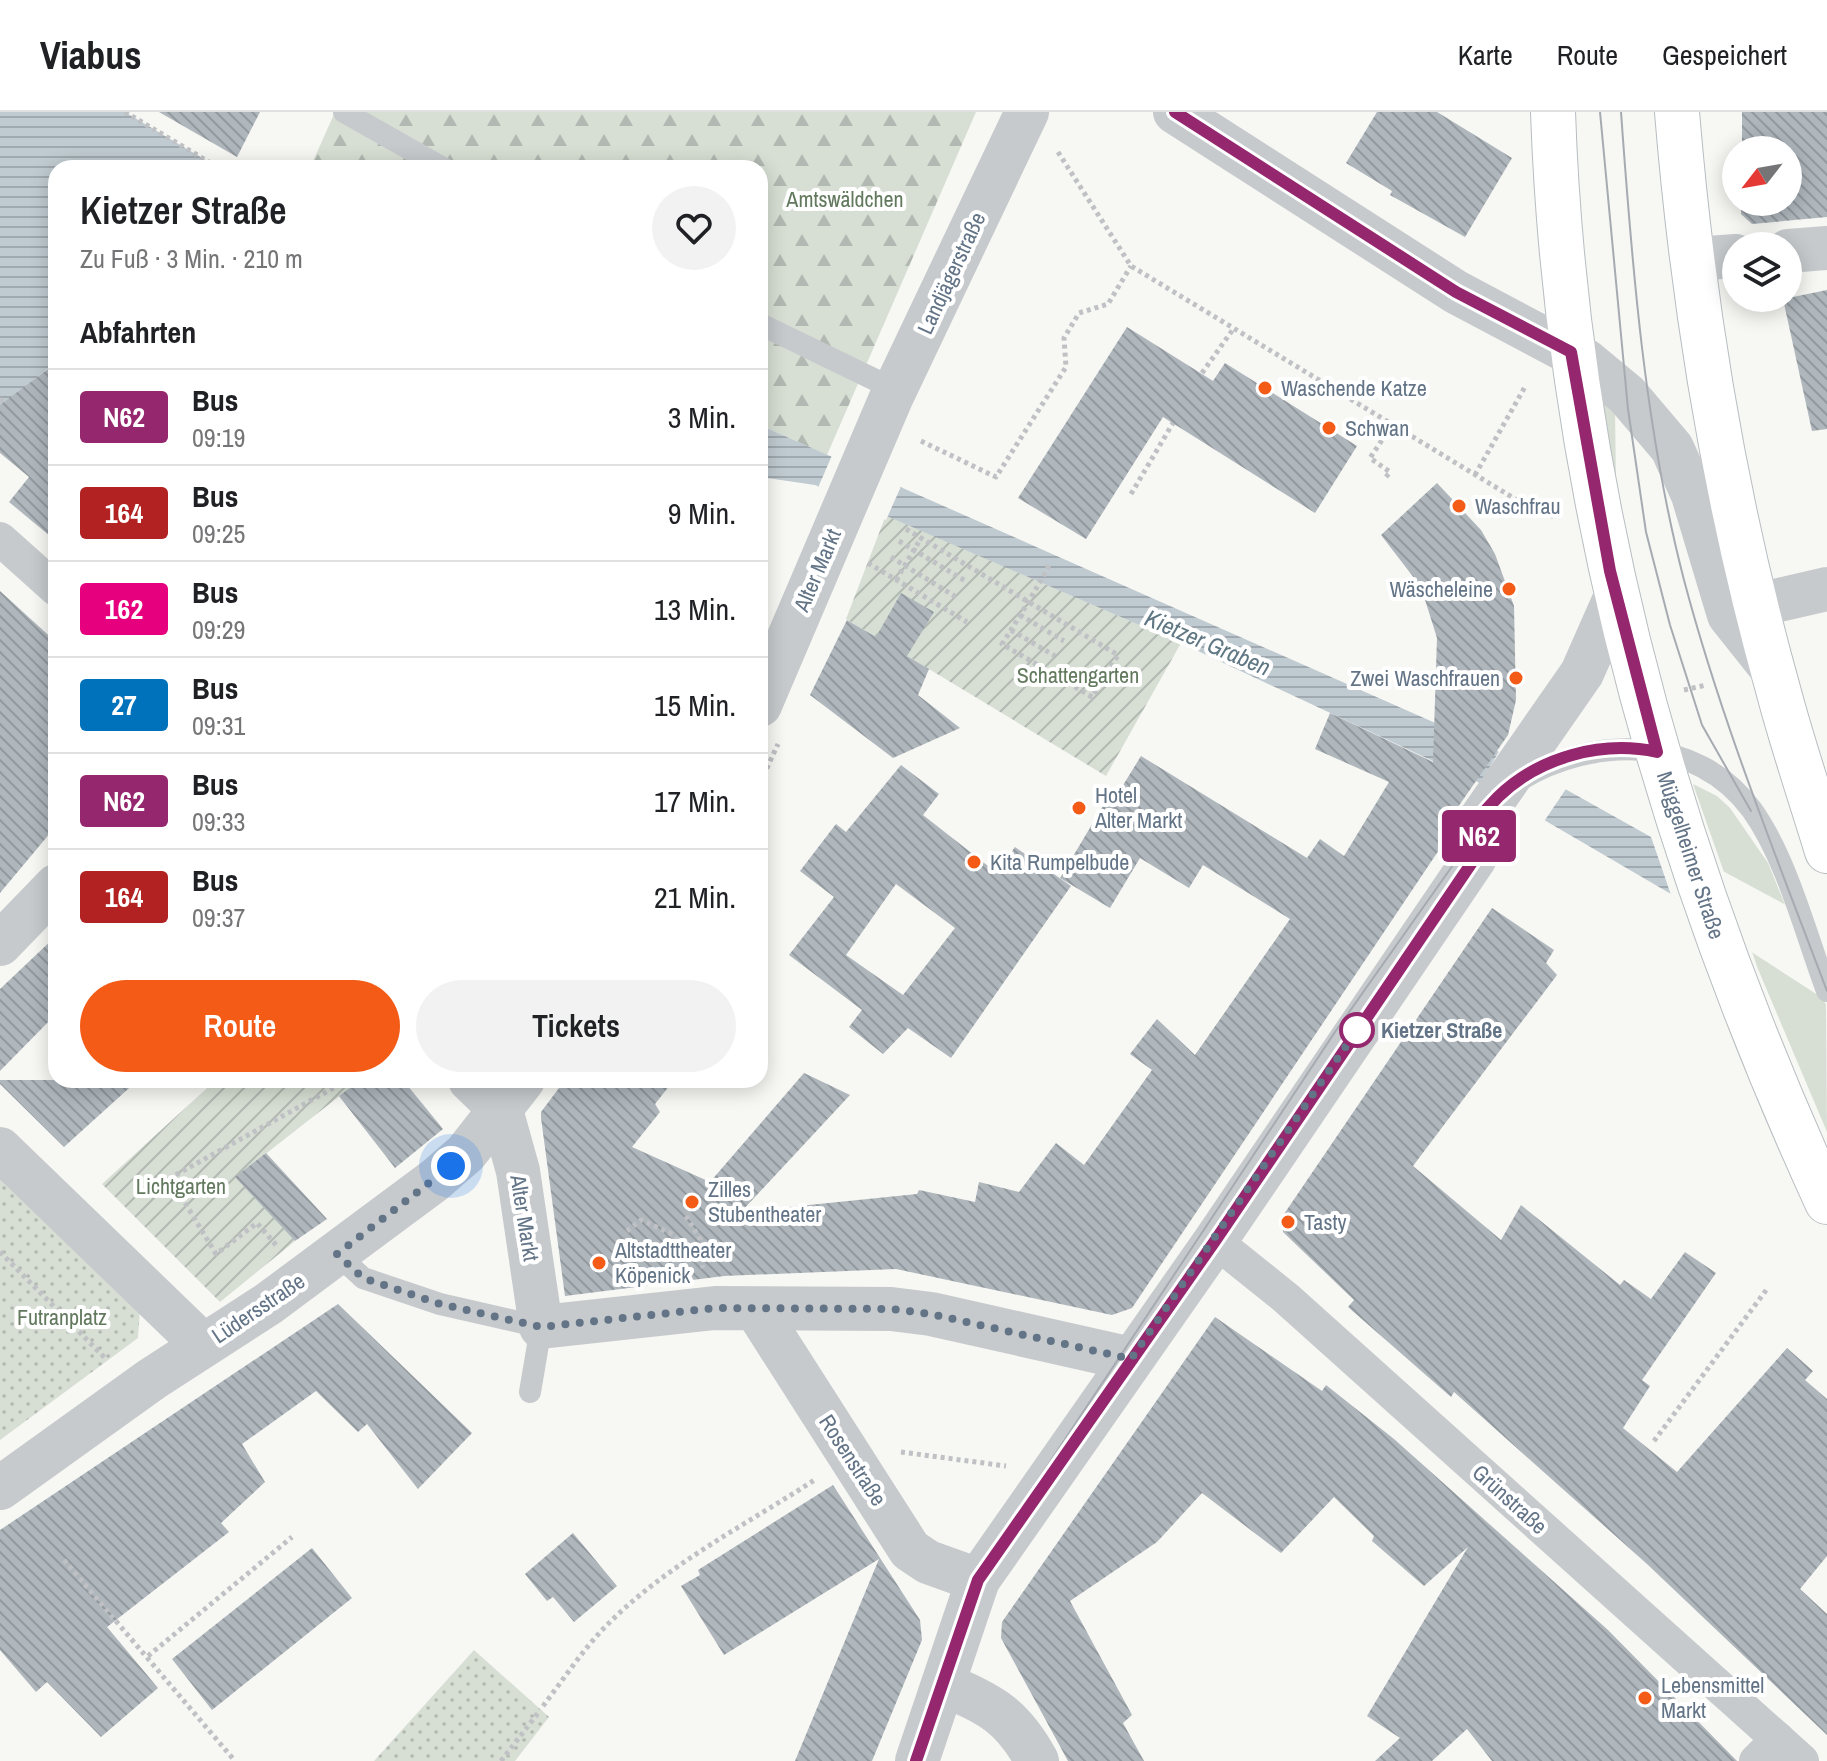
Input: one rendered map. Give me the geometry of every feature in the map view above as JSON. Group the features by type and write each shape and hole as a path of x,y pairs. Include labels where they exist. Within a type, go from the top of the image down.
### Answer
{"main road":[{"name":"Müggelheimer Straße","path":"1553,112 1571,352 1616,596 1657,752 1721,946 1827,1202"},
{"path":"1677,112 1693,259 1714,396 1772,669 1827,851"}],"street":[{"path":"1175,112 1456,292 1571,352 1627,395 1672,448 1693,495 1729,615 1772,669"},
{"name":"Landjägerstraße","path":"885,416 1024,119"},
{"path":"1802,250 1827,248"},
{"path":"1693,259 1722,257"},
{"name":"Alter Markt","path":"768,686 885,416"},
{"path":"0,539 48,582"},
{"path":"1757,605 1827,589"},
{"path":"917,1761 978,1580 1215,1241 1473,859 1479,845 1479,821 1531,764 1582,673 1616,596"},
{"path":"0,944 48,894"},
{"path":"492,1088 512,1095"},
{"name":"Alter Markt","path":"512,1095 518,1171 541,1327"},
{"name":"Lüdersstraße","path":"0,1488 337,1254 466,1153 512,1095"},
{"path":"0,1149 203,1345"},
{"name":"Grünstraße","path":"1215,1241 1286,1298 1779,1754"},
{"path":"541,1327 707,1309 912,1311 1131,1359"},
{"name":"Rosenstraße","path":"756,1309 915,1555 978,1580"},
{"path":"945,1685 986,1703 1008,1719 1023,1736 1037,1761"}],"lane":[{"path":"344,112 429,160"},
{"path":"768,330 885,416"},
{"path":"1531,764 1594,750 1626,747 1657,752 1702,767 1738,795 1760,823 1827,991"},
{"path":"337,1254 363,1278 440,1304 541,1327 530,1392"}],"path":[{"path":"125,112 206,160"},
{"path":"1024,119 1048,138 1131,266 1540,514 1553,516"},
{"path":"885,416 996,477 1066,367 1064,338 1079,313 1108,304 1131,266"},
{"path":"1202,373 1234,328"},
{"path":"1475,475 1526,385"},
{"path":"1131,494 1173,423"},
{"path":"1386,477 1390,472 1370,458 1392,425"},
{"path":"836,527 896,580 967,622"},
{"path":"906,529 1028,601 1118,655 1092,697 1002,644 1011,630 1020,615 1028,601 1050,564"},
{"path":"896,580 921,538"},
{"path":"899,541 967,582"},
{"path":"891,557 956,597"},
{"path":"1020,615 1064,641"},
{"path":"1011,630 1055,656"},
{"path":"283,1252 257,1223 216,1254 170,1178 333,1088"},
{"path":"686,1216 700,1239 707,1309"},
{"path":"627,1231 641,1220 670,1233 701,1260"},
{"path":"685,1257 691,1249"},
{"path":"0,1252 138,1391"},
{"path":"1654,1441 1767,1289"},
{"path":"543,1706 603,1629 632,1603 675,1569 851,1456 869,1448 1012,1467 1043,1486"},
{"path":"148,1656 292,1537"},
{"path":"64,1560 235,1761"},
{"path":"501,1761 538,1713"}],"green space":[{"name":"Amtswäldchen","path":"335,112 976,112 827,455 768,429 768,160 314,160"},
{"path":"1602,395 1615,411 1616,482"},
{"name":"Schattengarten","path":"886,515 1181,643 1106,776 846,619"},
{"path":"1693,784 1717,796 1730,808 1768,863 1826,1005 1827,1132 1758,969"},
{"name":"Lichtgarten","path":"207,1088 350,1088 236,1177 295,1241 220,1302 102,1184"},
{"name":"Futranplatz","path":"0,1173 140,1309 138,1338 0,1440"},
{"path":"474,1650 549,1717 515,1761 374,1761"}],"water":[{"path":"0,112 125,112 206,160 48,160 48,368 0,407"},
{"name":"Kietzer Graben","path":"768,429 1492,748 1651,837 1671,894 1484,785 1181,643 815,485 768,478"}],"pier":[{"path":"833,453 903,482 886,520 817,490"},
{"path":"1501,748 1568,786 1543,823 1481,782"},
{"path":"1650,832 1827,927 1827,1001 1673,901"}],"building":[{"path":"159,112 260,112 237,157"},
{"path":"1377,112 1437,112 1512,158 1465,237 1390,195 1392,191 1346,163"},
{"path":"1742,112 1827,112 1827,217 1752,224 1743,216 1802,216 1802,136 1742,136"},
{"path":"1827,290 1827,429 1812,431 1786,312 1802,312 1802,295"},
{"path":"1127,327 1213,381 1225,363 1357,446 1315,513 1163,417 1086,539 1018,498"},
{"path":"48,369 48,534 9,502 29,477 0,453 0,405"},
{"path":"1437,483 1481,530 1495,554 1514,606 1516,700 1508,735 1458,807 1453,827 1443,844 1132,1308 1112,1315 896,1269 724,1276 565,1296 541,1118 541,1112 559,1088 668,1088 655,1104 660,1112 632,1147 710,1182 804,1073 850,1095 741,1212 917,1194 919,1190 975,1202 979,1182 1019,1192 1056,1143 1084,1165 1152,1070 1130,1054 1157,1019 1195,1055 1290,919 1203,865 1189,888 1140,858 1110,908 1060,878 1112,791 1117,795 1141,756 1307,858 1320,839 1344,856 1389,782 1315,749 1330,713 1433,762 1437,638 1421,587 1381,535"},
{"path":"0,591 48,635 48,836 0,893"},
{"path":"901,593 934,612 907,656 929,669 918,695 960,728 893,758 810,695 847,620 876,637"},
{"name":"Kita Rumpelbude","path":"901,765 939,794 923,815 997,873 1015,847 1071,886 951,1058 908,1028 883,1054 849,1027 862,1010 789,955 834,897 800,871 836,824 846,832","holes":["896,884 955,928 903,995 846,955"]},
{"path":"1492,908 1554,950 1546,963 1557,975 1413,1166 1501,1240 1521,1205 1620,1285 1624,1280 1651,1299 1685,1252 1716,1273 1642,1380 1650,1386 1623,1428 1677,1472 1787,1348 1813,1371 1805,1380 1827,1399 1827,1556 1800,1589 1827,1614 1827,1735 1647,1564 1454,1392 1451,1397 1348,1307 1354,1300 1283,1232 1282,1217"},
{"path":"48,944 48,1022 0,1071 0,989"},
{"path":"0,1080 48,1080 48,1088 129,1088 64,1147 0,1084"},
{"path":"350,1088 410,1088 443,1129 395,1168 339,1096"},
{"path":"266,1153 327,1219 295,1241 235,1177"},
{"path":"338,1304 472,1433 418,1489 367,1424 358,1432 316,1391 242,1444 265,1482 221,1523 229,1532 107,1627 158,1688 101,1737 47,1682 36,1692 0,1650 0,1530"},
{"path":"1215,1317 1322,1391 1326,1385 1394,1439 1608,1630 1737,1761 1492,1761 1467,1729 1432,1761 1375,1761 1400,1738 1367,1716 1468,1547 1424,1586 1372,1541 1374,1536 1334,1497 1281,1553 1202,1493 1157,1542 1070,1601 1132,1715 1123,1723 1144,1761 1068,1761 1001,1638 1002,1622"},
{"path":"833,1485 920,1620 922,1640 872,1761 795,1761 879,1559 724,1655 681,1586 700,1575 698,1570"},
{"path":"573,1533 617,1586 574,1622 553,1597 547,1601 525,1574"},
{"path":"312,1548 352,1598 212,1710 172,1659"}],"tram line":[{"path":"1600,112 1628,409 1646,532 1670,625 1702,725 1751,811"},
{"path":"1621,112 1642,348 1659,465 1684,580 1732,736 1827,991"},
{"path":"917,1761 963,1611 983,1563 1335,1032 1482,824"}],"bus line":[{"name":"N62","path":"916,1761 945,1685 961,1626 978,1580 1215,1241 1475,858 1479,845 1479,821 1487,809 1519,780 1571,755 1626,747 1657,752 1641,700 1610,571 1571,352 1456,292 1175,112"}],"place":[{"name":"Waschende Katze","path":"1265,388"},
{"name":"Schwan","path":"1329,428"},
{"name":"Waschfrau","path":"1459,506"},
{"name":"Wäscheleine","path":"1509,589"},
{"name":"Zwei Waschfrauen","path":"1516,678"},
{"name":"Hotel Alter Markt","path":"1079,808"},
{"name":"Kita Rumpelbude","path":"974,862"},
{"name":"Kietzer Straße","path":"1357,1030"},
{"name":"Zilles Stubentheater","path":"692,1202"},
{"name":"Tasty","path":"1288,1222"},
{"name":"Altstadttheater Köpenick","path":"599,1263"},
{"name":"Lebensmittel Markt","path":"1645,1698"}],"route":[{"path":"451,1166 337,1254 363,1278 440,1304 541,1327 715,1308 891,1309 931,1314 1131,1359 1215,1241 1357,1030"}]}
